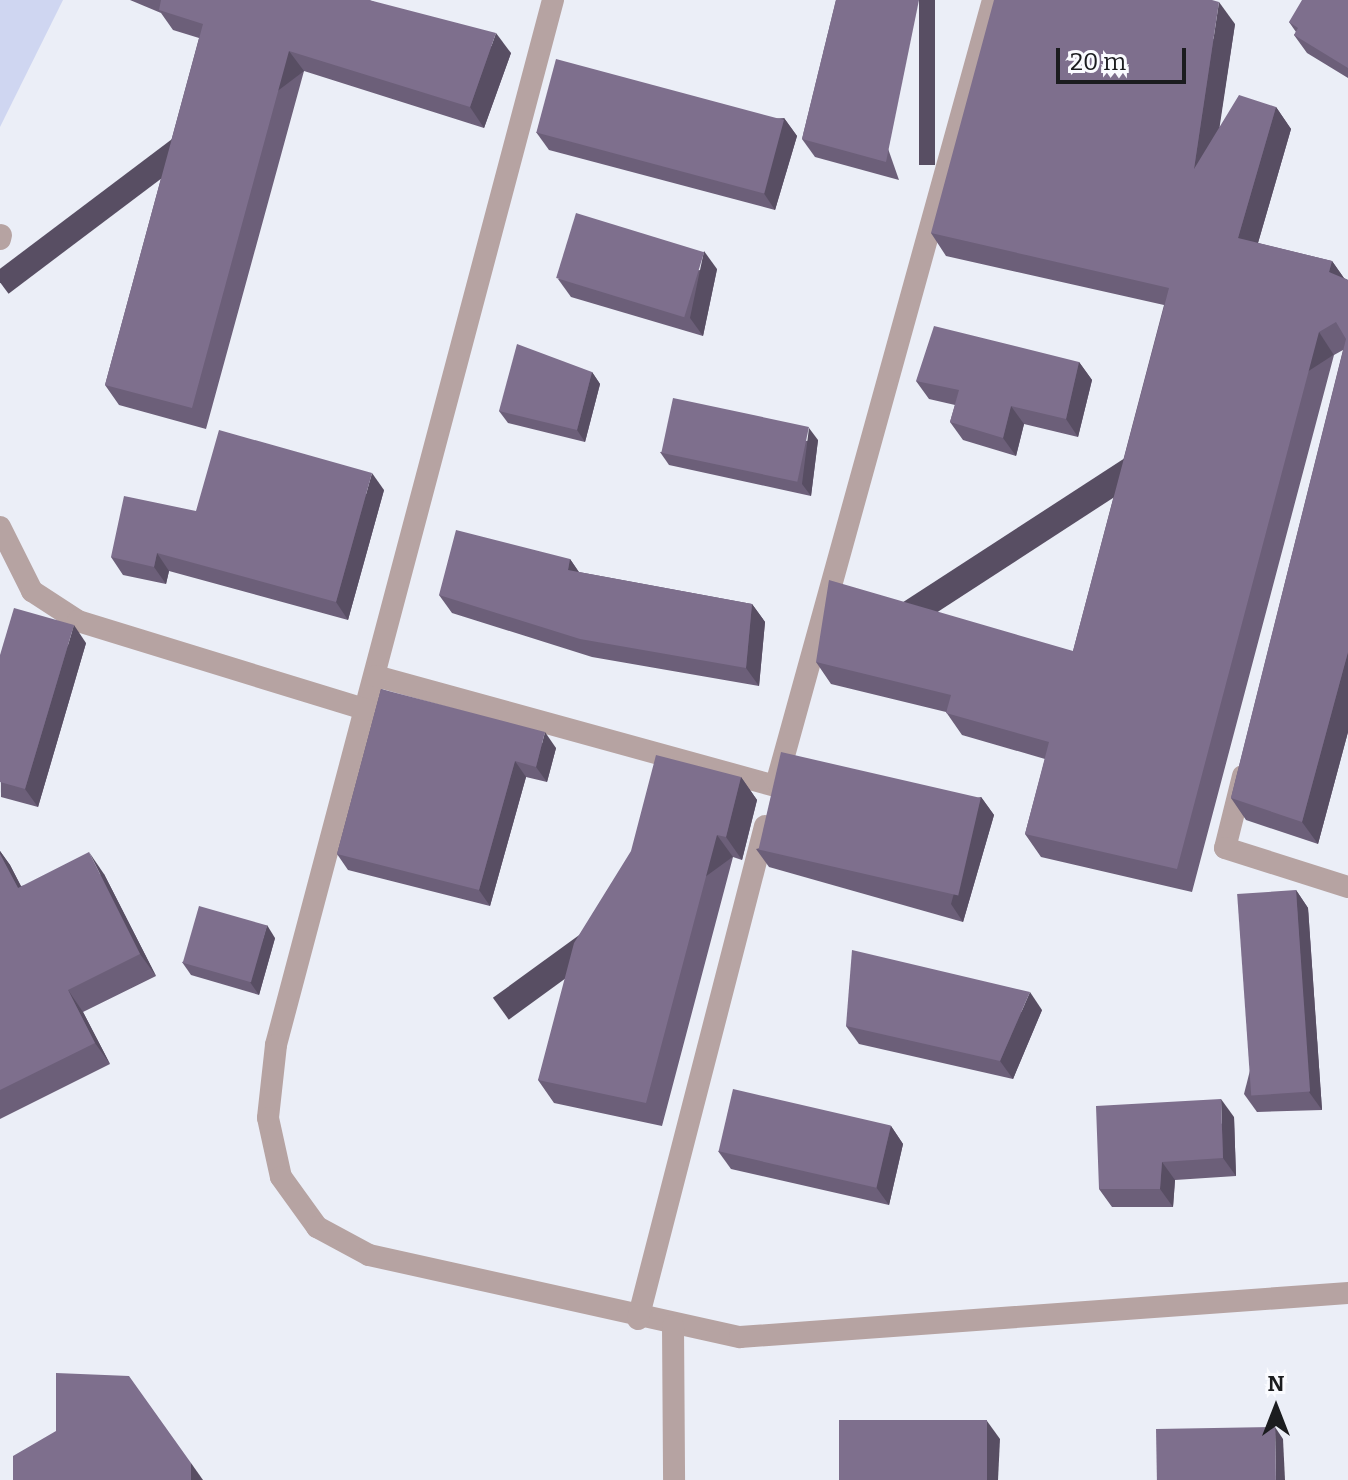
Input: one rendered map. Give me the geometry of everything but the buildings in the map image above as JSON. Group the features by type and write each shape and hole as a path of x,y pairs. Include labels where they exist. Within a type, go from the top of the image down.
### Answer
{"lane":[{"path":"553,0 269,1077 268,1118 281,1177 317,1227 369,1255 638,1319 740,1337 1348,1293"},
{"path":"638,1319 775,786 993,0"},
{"path":"0,527 32,591 78,621 367,710"},
{"path":"376,676 775,786"},
{"path":"1247,758 1225,848 1348,887"},
{"path":"673,1326 674,1480"}],"shaded area":[{"path":"0,0 63,0 0,127"}]}
